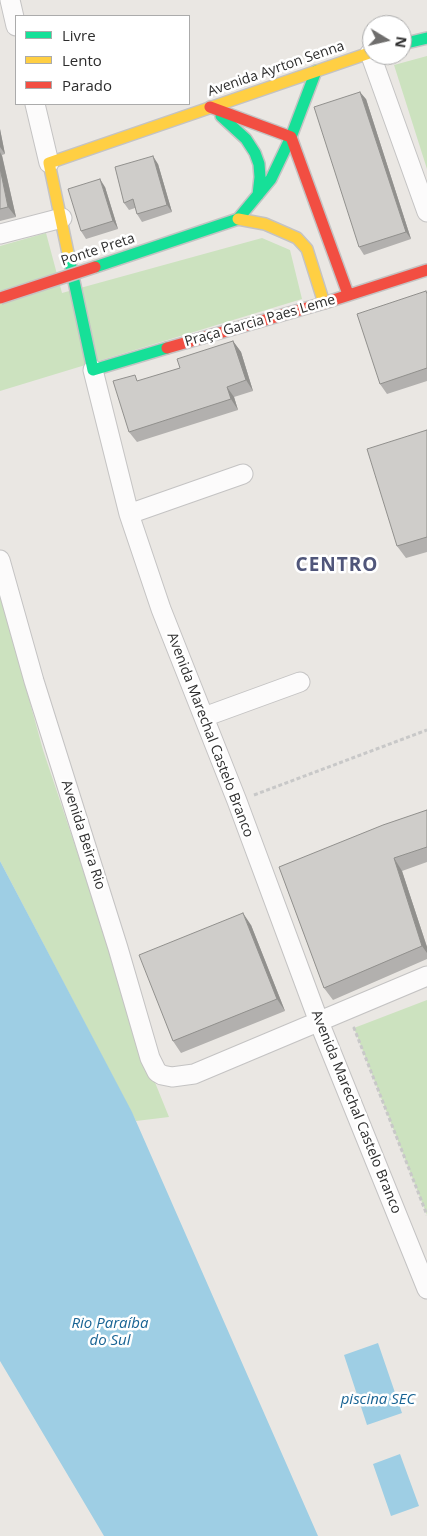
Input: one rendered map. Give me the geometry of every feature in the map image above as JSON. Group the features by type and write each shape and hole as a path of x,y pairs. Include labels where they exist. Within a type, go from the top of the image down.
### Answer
{"street":[{"path":"10,0 15,22"},
{"path":"412,42 427,38"},
{"name":"Avenida Ayrton Senna","path":"49,163 362,56"},
{"path":"375,65 427,212"},
{"path":"316,71 291,137 271,179 238,219 265,224 297,238 307,249 324,303"},
{"path":"35,105 49,163"},
{"path":"210,107 291,137 348,294"},
{"path":"210,107 246,139 254,153 259,171 258,195"},
{"name":"Avenida Marechal Castelo Branco","path":"49,163 94,370 129,514 161,609 237,801 319,1022 427,1289"},
{"path":"0,234 62,218"},
{"name":"Ponte Preta","path":"0,298 238,219"},
{"name":"Praça Garcia Paes Leme","path":"94,370 324,303 427,270"},
{"path":"129,514 243,474"},
{"name":"Avenida Beira Rio","path":"0,560 34,681 118,948 150,1058 157,1072 172,1077 194,1074 319,1022"},
{"path":"204,717 300,682"},
{"path":"319,1022 427,976"}],"path":[{"path":"237,801 427,730"},
{"path":"363,1025 354,1028 427,1215"}],"green space":[{"path":"427,56 427,169 394,65 412,65 412,60"},
{"path":"46,233 62,293 262,238 290,250 302,299 0,391 0,246"},
{"path":"0,593 43,750 152,1075 169,1117 136,1121 0,861"},
{"path":"427,1000 427,1215 354,1028"}],"water":[{"name":"Rio Paraíba do Sul","path":"0,861 132,1112 318,1536 104,1536 0,1361"},
{"name":"piscina SEC","path":"378,1343 402,1413 367,1425 344,1355"},
{"path":"400,1454 419,1506 391,1516 373,1464"}],"building":[{"path":"360,92 406,232 359,247 314,107"},
{"path":"153,156 167,205 137,214 133,199 124,203 115,167"},
{"path":"0,168 8,207 0,209"},
{"path":"100,179 113,221 81,231 68,189"},
{"path":"426,291 427,368 380,384 357,314"},
{"path":"233,341 246,380 227,387 231,399 129,432 113,381 135,375 137,381 180,368 177,359"},
{"path":"427,430 427,537 397,546 367,449"},
{"path":"427,810 427,847 394,858 422,946 324,988 279,867 383,825"},
{"path":"243,913 277,999 173,1041 139,955"}],"traffic: fast":[{"path":"412,42 427,38"},
{"path":"95,267 238,219 271,179 291,137 316,71"},
{"path":"221,116 246,139 255,153 259,164 260,177 258,195"},
{"path":"68,253 93,370 167,348"}],"traffic: slow":[{"path":"68,253 49,163 362,55"},
{"path":"238,219 265,224 297,238 307,249 324,303"}],"traffic: jam":[{"path":"210,107 291,137 348,294"},
{"path":"0,298 95,267"},
{"path":"167,348 324,303 427,270"}],"district":[{"name":"CENTRO","path":"337,566"}]}
